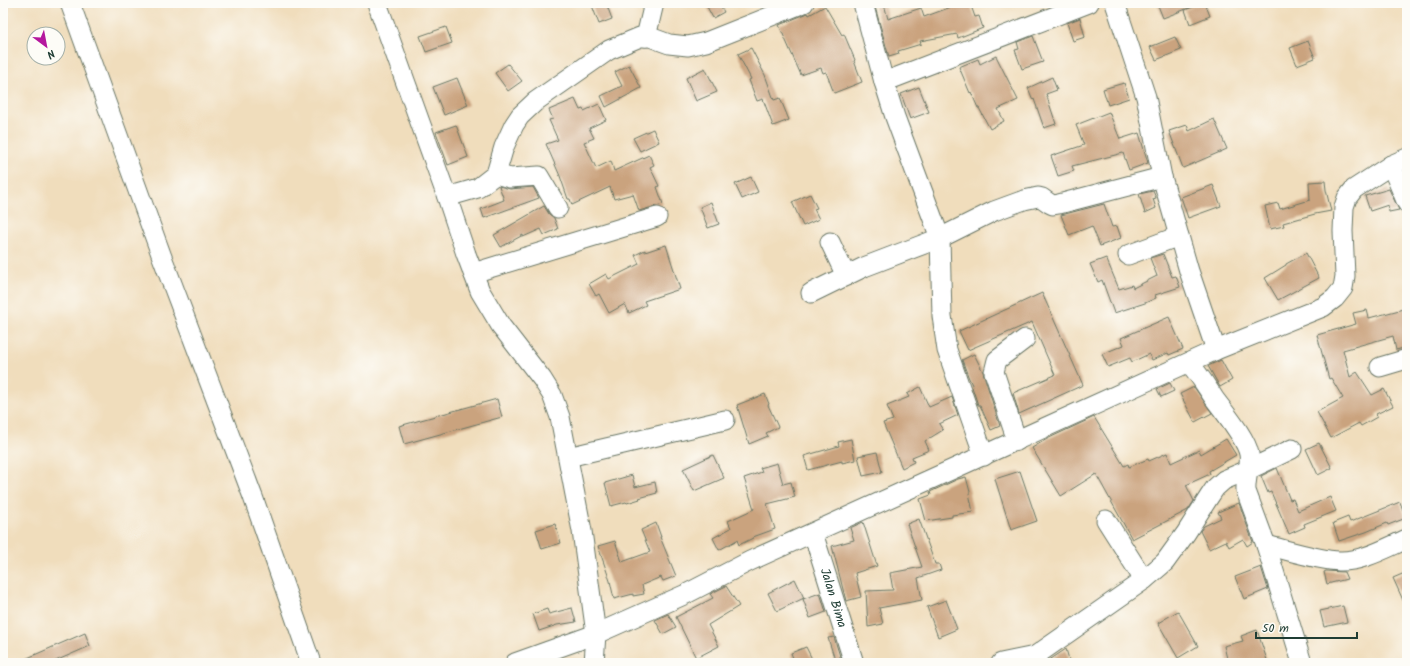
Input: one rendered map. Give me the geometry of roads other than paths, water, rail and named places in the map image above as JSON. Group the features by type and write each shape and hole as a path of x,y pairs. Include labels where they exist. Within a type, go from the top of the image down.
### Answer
{"street":[{"path":"70,3 162,257 253,497 311,663"},
{"path":"377,3 480,291 501,326 542,379 552,395 560,417 582,531 596,634 594,663"},
{"path":"646,37 654,3"},
{"path":"447,197 478,188 496,174 504,147 514,125 520,116 536,101 609,50 640,37 650,37 669,44 688,46 706,42 804,3"},
{"path":"863,3 895,117 940,238 942,316 947,350 984,456"},
{"path":"884,82 1089,3"},
{"path":"1115,3 1146,97 1162,177 1179,236 1200,308 1216,350"},
{"path":"515,663 596,634 686,594 750,561 1216,350 1323,307 1335,298 1343,288 1345,276 1343,231 1344,207 1347,198 1354,189 1399,162 1407,203"},
{"path":"496,174 510,178 539,176 558,208"},
{"path":"811,293 864,267 940,238 994,211 1024,200 1038,197 1049,203 1059,204 1162,177"},
{"path":"473,272 657,217"},
{"path":"1128,255 1179,236"},
{"path":"830,242 846,276"},
{"path":"1017,441 994,372 997,360 1025,340"},
{"path":"1380,367 1407,359"},
{"path":"1189,363 1199,374 1231,420 1249,452 1250,462 1245,484 1246,491 1266,545 1302,663"},
{"path":"568,456 726,420"},
{"path":"1001,663 1036,659 1144,580 1165,562 1186,534 1215,488 1224,480 1292,449"},
{"path":"1106,520 1144,580"},
{"name":"Jalan Bima","path":"813,533 854,663"},
{"path":"1266,545 1328,560 1340,561 1373,554 1407,539"}]}
